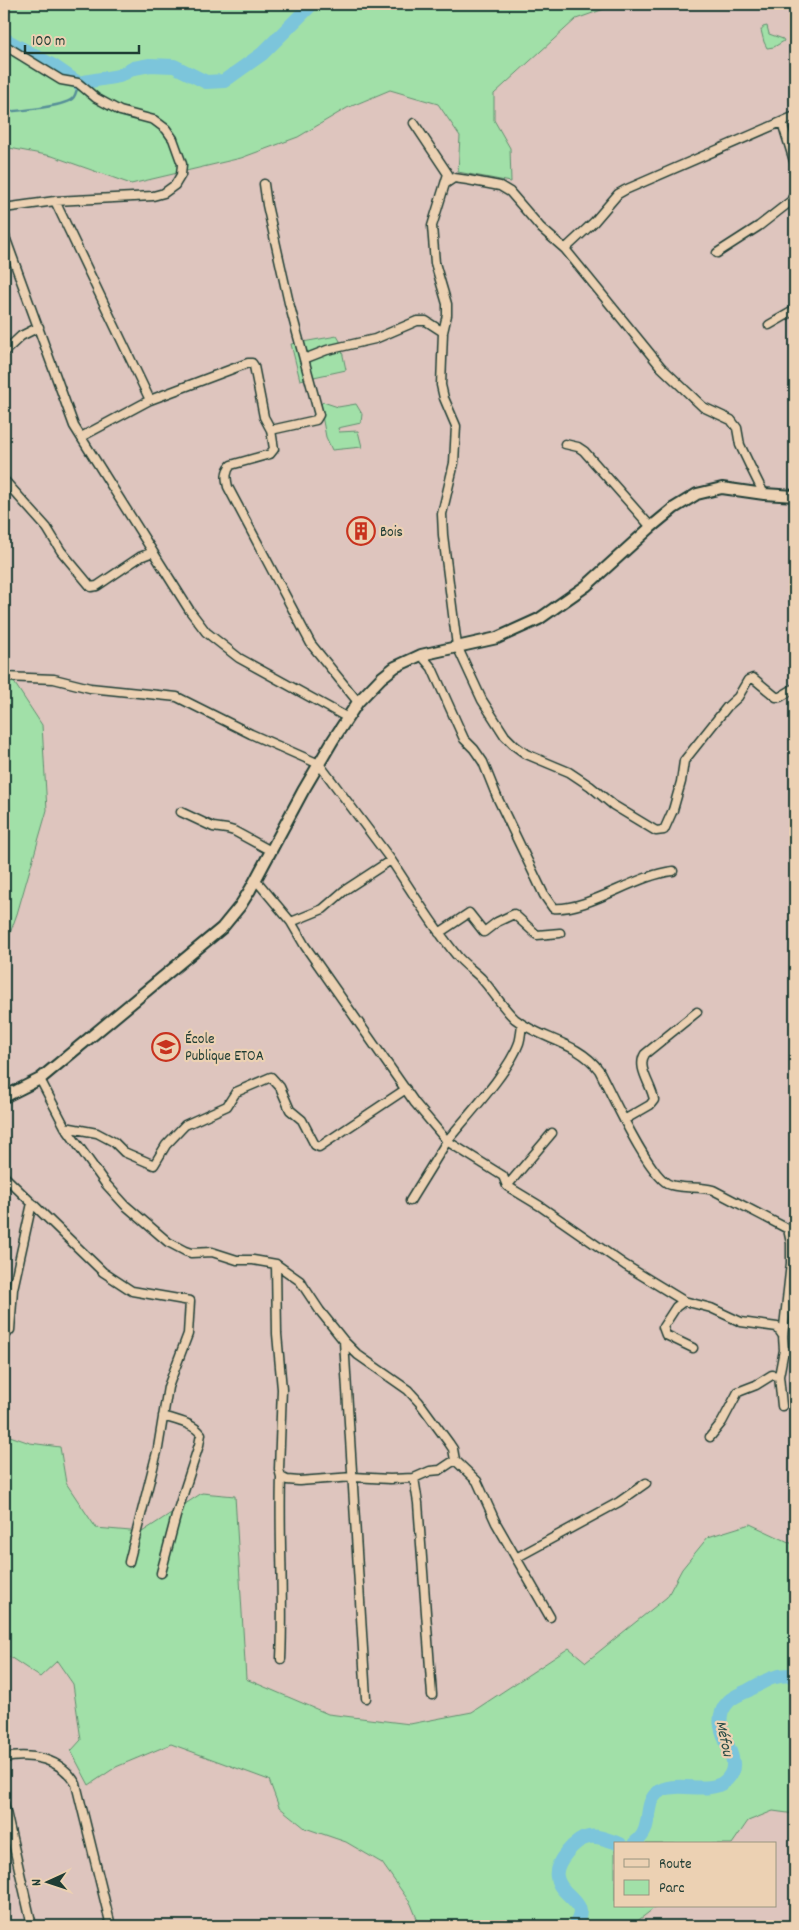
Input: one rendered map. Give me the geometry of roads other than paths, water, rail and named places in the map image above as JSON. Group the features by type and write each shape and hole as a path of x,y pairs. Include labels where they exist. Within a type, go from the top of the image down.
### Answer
{"street":[{"path":"4,45 61,80 78,83 96,98 120,111 154,120 173,139 182,164 181,175 175,185 164,193 154,196 55,201 4,208"},
{"path":"565,249 594,222 618,194 795,116"},
{"path":"782,122 795,164"},
{"path":"414,123 448,174 432,226 434,262 447,304 447,315 443,332 441,385 444,398 456,426 454,463 442,514 457,646 482,700 505,736 526,754 569,772 613,805 656,831 664,830 668,825 681,782 684,761 727,707 738,697 748,680 753,678 776,697 780,697 795,688"},
{"path":"444,185 454,178 500,186 510,192 541,228 565,249 661,367 703,406 732,420 737,428 740,444 764,494"},
{"path":"264,184 277,250 319,415 316,420 271,430"},
{"path":"717,253 793,204 795,193"},
{"path":"55,201 150,400"},
{"path":"4,234 74,426 153,552 176,585 190,611 206,632 248,664 294,687 348,718"},
{"path":"769,325 795,310"},
{"path":"304,359 327,350 375,338 417,321 426,321 443,332"},
{"path":"4,352 21,336 39,326"},
{"path":"81,437 150,400 252,363 264,417 271,430 273,452 231,465 227,469 226,476 228,487 311,644 358,702"},
{"path":"565,444 578,447 584,451 650,528"},
{"path":"4,480 48,528 61,550 87,585 91,587 97,586 140,557 153,552"},
{"path":"4,1098 40,1079 222,928 240,906 256,880 270,851 319,764 358,702 381,678 401,664 421,655 497,638 550,612 595,578 650,528 685,500 706,490 722,488 795,496"},
{"path":"421,655 432,668 464,739 483,762 497,797 544,895 553,908 563,909 658,873 673,872"},
{"path":"4,677 54,679 90,688 177,697 251,734 319,764 391,860 439,933 460,959 481,978 508,1012 522,1024 582,1052 591,1060 599,1070 624,1120 651,1166 670,1185 702,1186 713,1190 793,1233 792,1284 779,1376 782,1406"},
{"path":"181,812 213,827 234,831 270,851"},
{"path":"291,922 323,909 349,886 391,860"},
{"path":"256,880 291,922 320,967 406,1089 433,1126 447,1141 503,1176 508,1186 625,1265 684,1301 711,1308 741,1322 777,1328 784,1336"},
{"path":"439,933 469,913 484,932 497,922 514,914 537,935 560,933"},
{"path":"624,1120 650,1105 654,1100 642,1068 642,1059 645,1054 697,1012"},
{"path":"410,1201 447,1141 513,1056 519,1042 522,1024"},
{"path":"66,1127 97,1133 114,1142 124,1152 154,1165 166,1145 185,1125 227,1106 236,1092 271,1076 280,1087 290,1110 302,1120 314,1145 319,1147 406,1089"},
{"path":"40,1079 66,1127 112,1190 125,1205 168,1242 191,1253 212,1252 237,1260 253,1260 276,1264 300,1281 320,1312 358,1355 408,1390 449,1443 455,1460 476,1481 496,1522 550,1617"},
{"path":"508,1186 552,1132"},
{"path":"4,1176 57,1225 103,1272 132,1291 190,1301 188,1334 183,1352 168,1387 158,1448 129,1562"},
{"path":"4,1338 10,1330 13,1288 32,1203"},
{"path":"276,1264 277,1334 282,1389 279,1469 281,1477 280,1518 283,1576 281,1659"},
{"path":"684,1301 672,1312 663,1327 666,1335 693,1348"},
{"path":"344,1341 366,1698"},
{"path":"784,1350 795,1353"},
{"path":"710,1437 722,1422 738,1392 756,1385 772,1375 779,1376"},
{"path":"161,1574 176,1516 199,1445 200,1434 198,1430 186,1423 163,1416"},
{"path":"281,1477 287,1480 299,1481 353,1476 390,1479 414,1478 430,1471 440,1470 455,1460"},
{"path":"414,1478 418,1503 432,1694"},
{"path":"516,1558 619,1502 646,1483"},
{"path":"4,1758 27,1756 53,1762 70,1773 76,1784 111,1926"},
{"path":"4,1803 32,1926"}],"waterway":[{"path":"4,39 55,67 78,83 119,76 134,68 150,65 174,66 206,82 224,81 262,54 312,4"},
{"path":"4,112 40,108 67,102 74,96 78,84"},
{"name":"Méfou","path":"636,1842 644,1832 651,1801 657,1793 672,1787 700,1788 717,1786 724,1782 731,1773 733,1764 731,1754 720,1722 722,1712 729,1701 771,1678 795,1675"},
{"name":"Méfou","path":"574,1926 579,1918 580,1911 578,1905 559,1884 557,1877 559,1865 572,1847 583,1839 593,1837 614,1842"}],"place":[{"name":"Bois","path":"361,531"},
{"name":"École Publique ETOA","path":"166,1047"}]}
